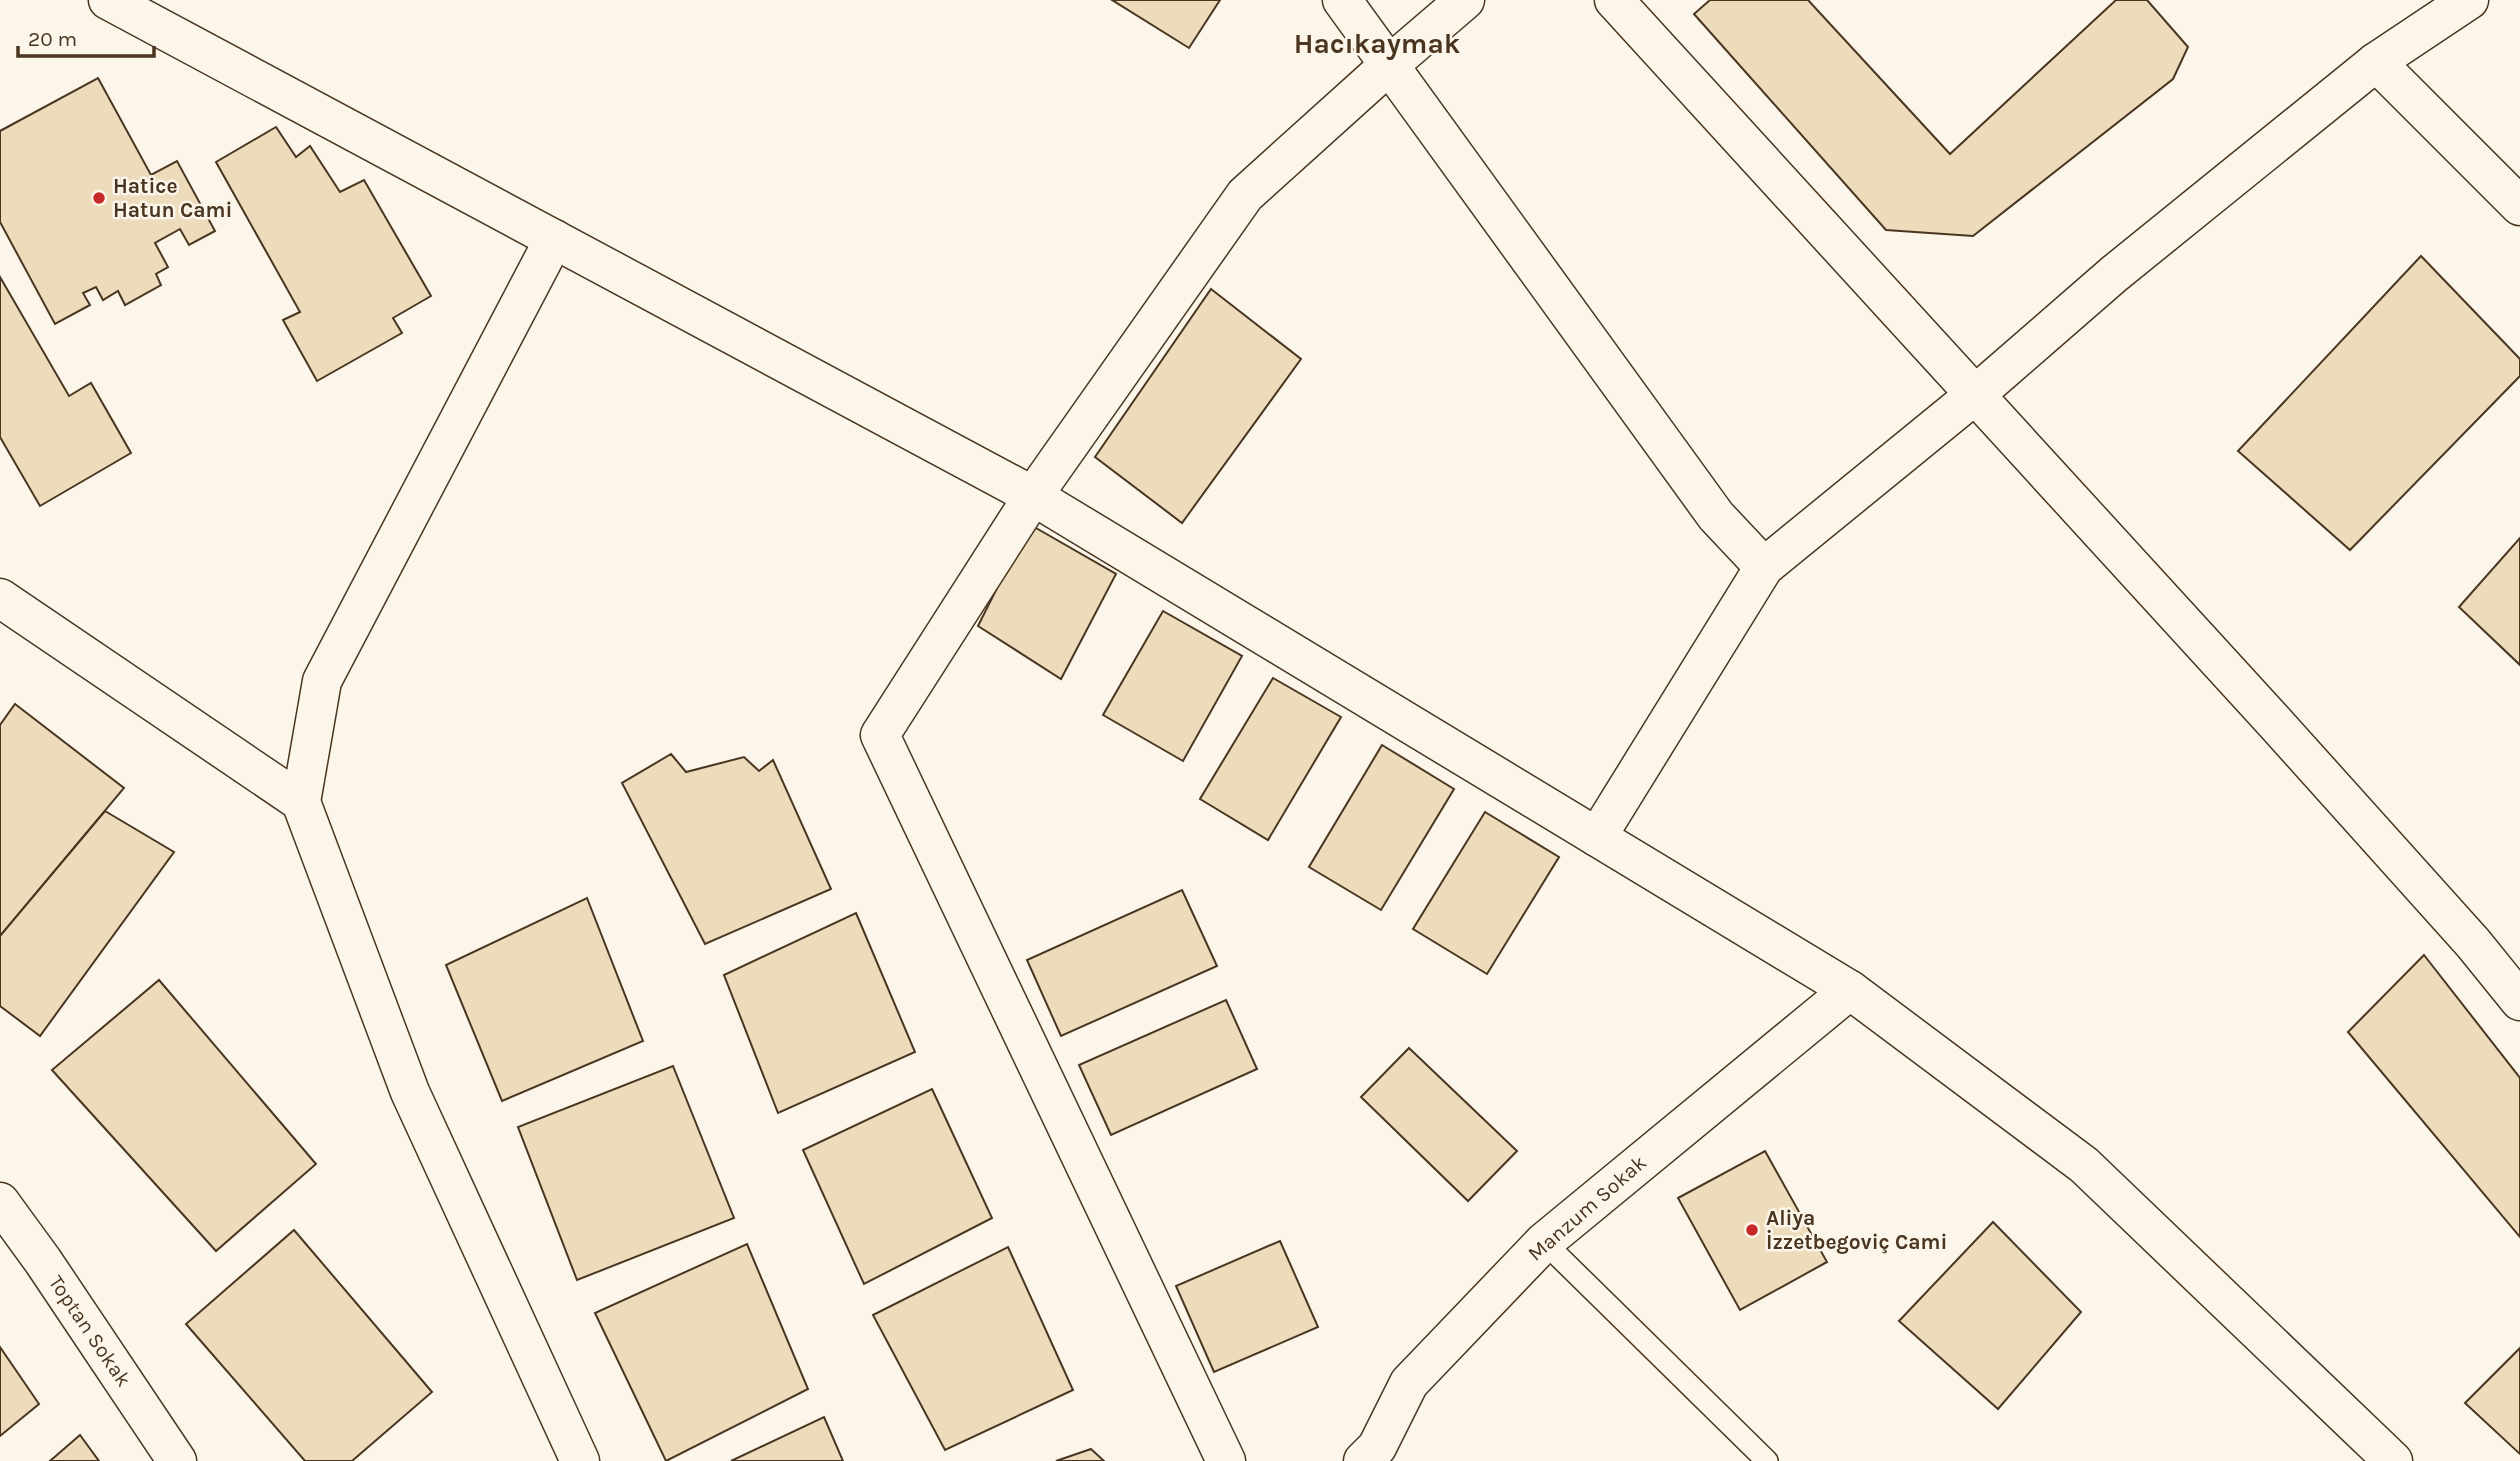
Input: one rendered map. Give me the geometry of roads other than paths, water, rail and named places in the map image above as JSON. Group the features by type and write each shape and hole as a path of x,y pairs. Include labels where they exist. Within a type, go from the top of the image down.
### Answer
{"street":[{"path":"108,0 1032,496 1850,990 2084,1165 2393,1461"},
{"path":"1342,0 1716,516 1764,568"},
{"path":"1226,1461 880,735 1032,496 1245,195 1465,0"},
{"path":"1614,0 2333,788 2473,943 2520,1001"},
{"path":"1597,837 1764,568 1976,394 2114,274 2376,62 2469,0"},
{"path":"2376,62 2520,206"},
{"path":"554,239 322,681 300,802 410,1092 580,1461"},
{"path":"0,598 300,802"},
{"name":"Manzum Sokak","path":"1377,1456 1409,1383 1544,1242 1850,990"},
{"name":"Toptan Sokak","path":"0,1202 43,1261 177,1461"}],"lane":[{"path":"1544,1242 1767,1461"}],"place":[{"name":"Hatice Hatun Cami","path":"99,198"},
{"name":"Aliya İzzetbegoviç Cami","path":"1752,1230"}],"district":[{"name":"Hacıkaymak","path":"1377,43"}]}
